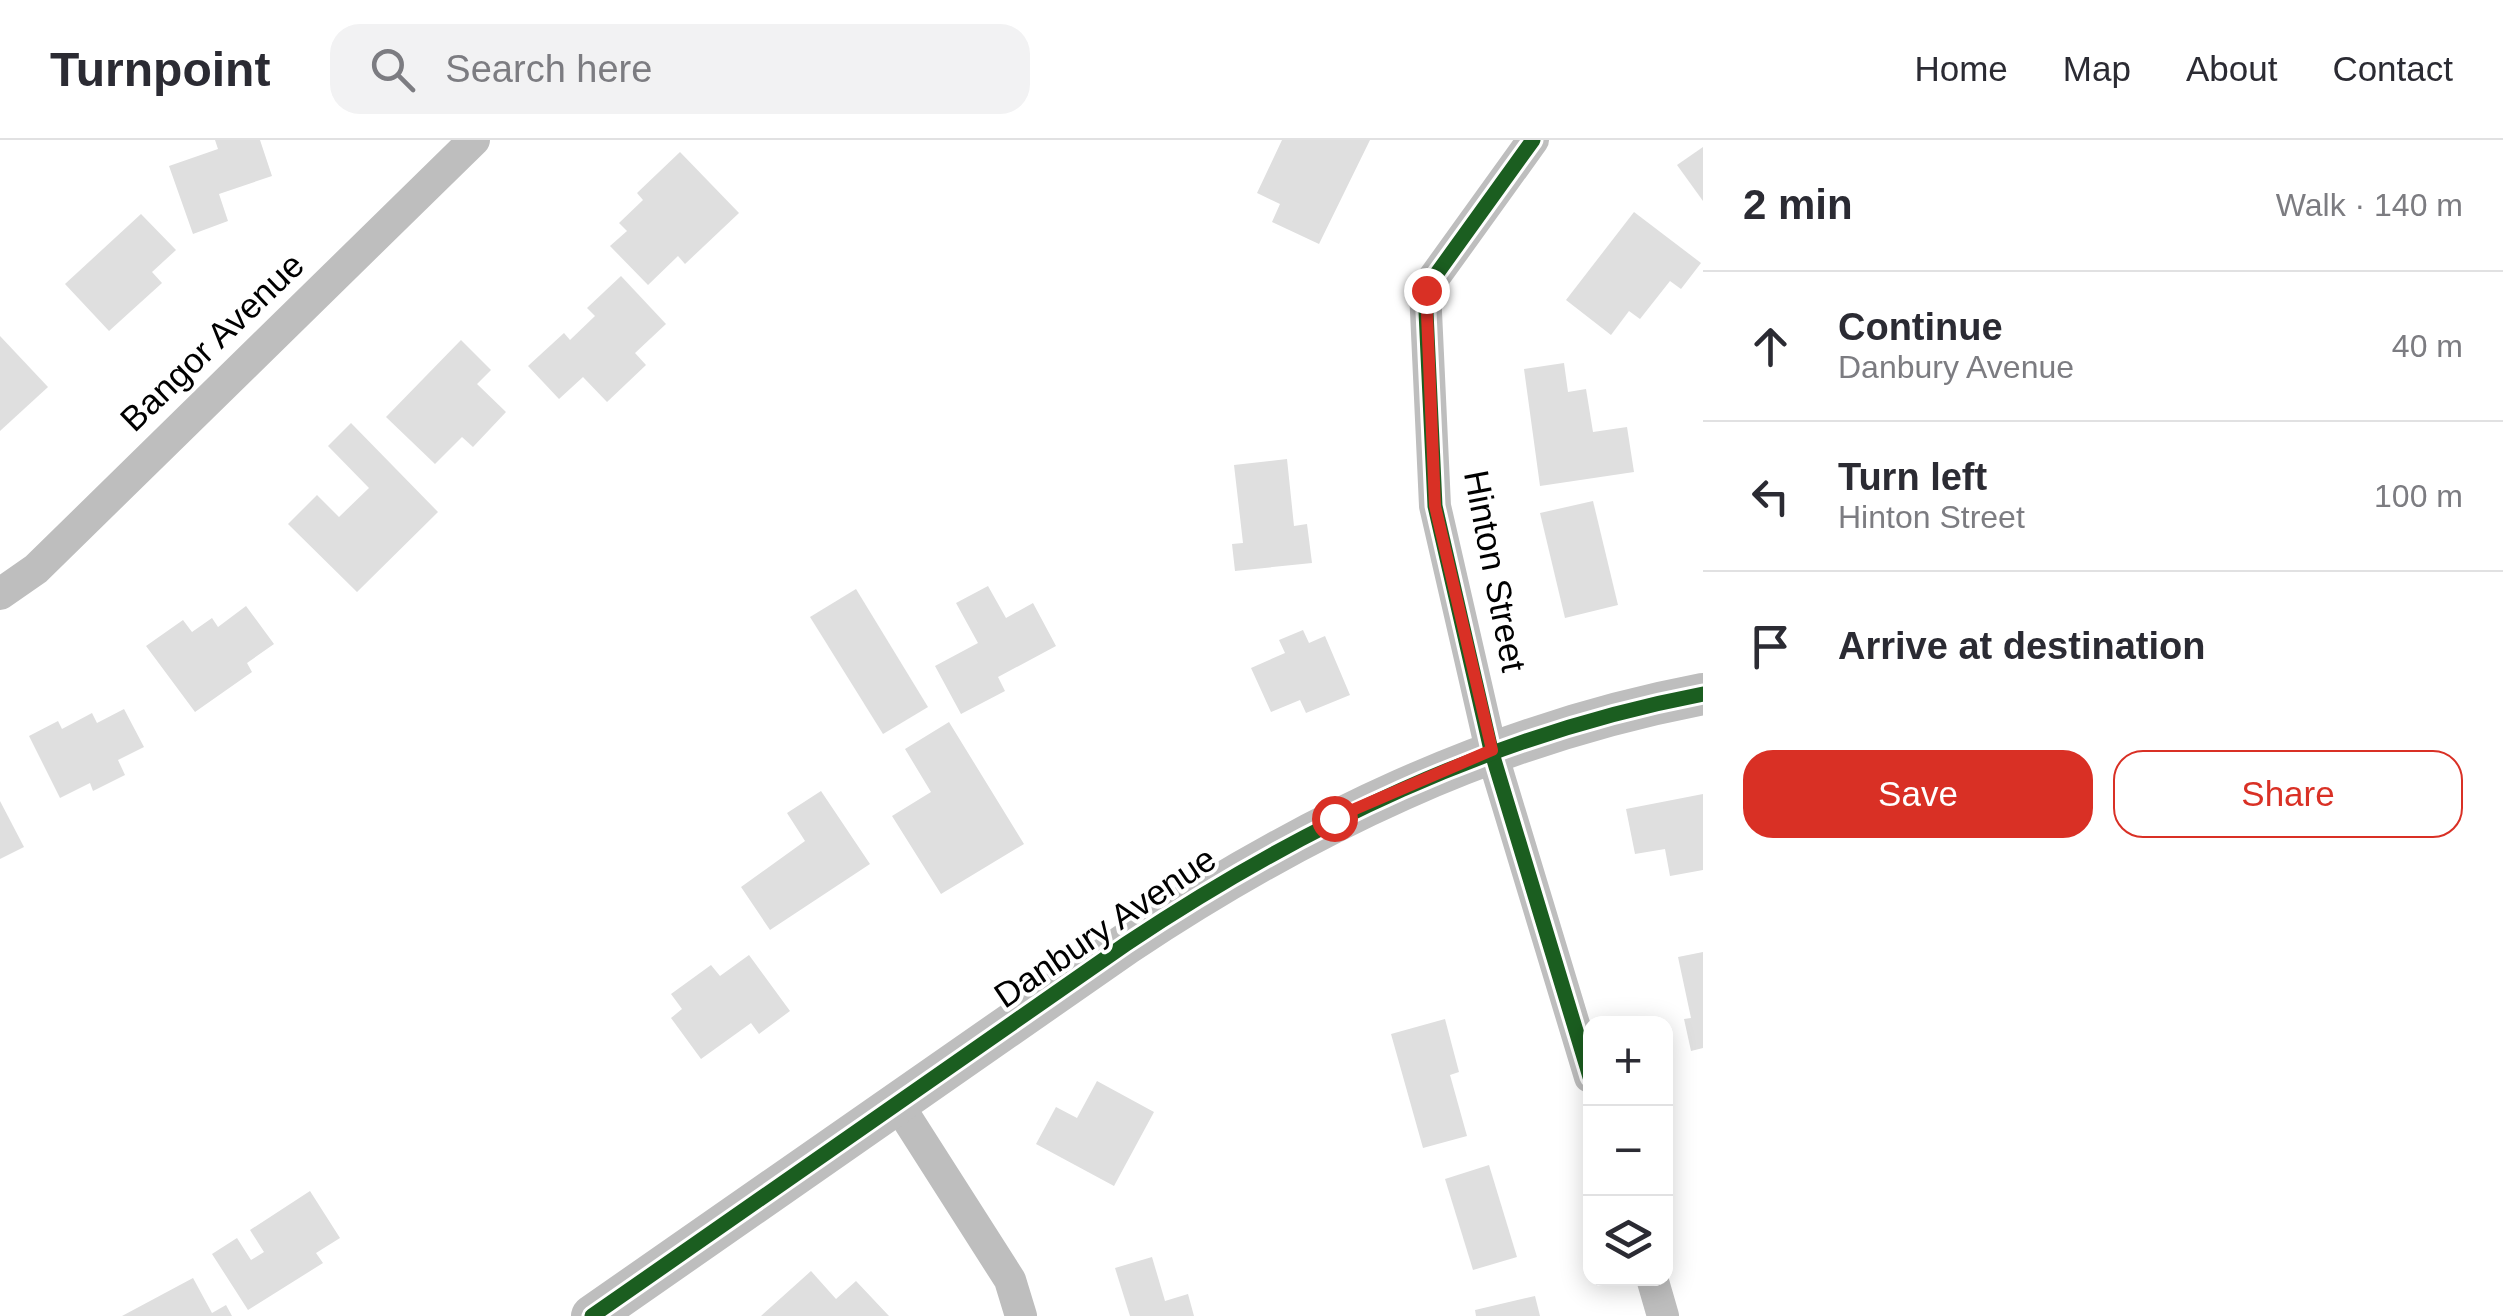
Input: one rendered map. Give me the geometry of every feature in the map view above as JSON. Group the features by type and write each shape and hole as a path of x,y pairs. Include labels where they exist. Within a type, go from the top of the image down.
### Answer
{"street":[{"name":"Bangor Avenue","path":"0,594 36,569 474,140"},
{"name":"Hinton Street","path":"1533,140 1426,290 1435,506 1492,750 1583,1053"},
{"name":"Danbury Avenue","path":"592,1316 1200,895 1334,818 1492,750 1640,706 1703,694"},
{"path":"899,1106 1010,1280 1021,1316"},
{"path":"1654,1286 1663,1316"}],"building":[{"path":"215,140 260,140 272,176 219,194 228,221 193,234 169,166 218,149"},
{"path":"1282,140 1370,140 1319,244 1272,222 1280,204 1257,193"},
{"path":"1703,147 1703,201 1677,165"},
{"path":"680,152 739,213 685,264 678,256 648,285 610,246 627,231 619,223 643,200 637,193"},
{"path":"1634,212 1701,263 1681,289 1670,281 1640,319 1629,311 1611,335 1566,300"},
{"path":"141,214 176,250 152,272 162,283 109,331 65,284"},
{"path":"621,276 666,324 635,353 646,365 607,402 583,377 559,399 528,366 564,333 570,340 595,316 587,308"},
{"path":"0,336 48,387 0,431"},
{"path":"461,340 491,370 477,384 506,412 473,447 462,437 435,464 386,417"},
{"path":"1564,363 1568,392 1586,389 1593,432 1627,427 1634,472 1540,486 1524,369"},
{"path":"351,423 438,512 357,592 288,524 317,495 339,517 369,488 328,446"},
{"path":"1287,459 1294,526 1307,524 1312,563 1235,571 1232,544 1243,543 1234,465"},
{"path":"1593,501 1618,605 1565,618 1540,513"},
{"path":"988,586 1006,618 1033,603 1056,646 998,677 1005,691 961,714 935,666 978,643 956,603"},
{"path":"856,589 928,707 883,734 810,617"},
{"path":"246,606 274,644 247,663 252,672 195,712 146,646 183,620 192,632 212,618 218,627"},
{"path":"1303,630 1309,643 1325,636 1350,695 1306,713 1300,700 1271,712 1251,668 1285,653 1279,640"},
{"path":"124,709 144,747 118,760 125,775 93,791 90,783 60,798 29,736 58,721 62,729 92,713 97,723"},
{"path":"949,722 1024,844 941,894 892,816 931,792 905,749"},
{"path":"821,791 870,864 770,930 741,887 805,841 787,813"},
{"path":"1703,794 1703,870 1670,876 1665,849 1635,854 1626,809"},
{"path":"0,801 24,847 0,859"},
{"path":"1703,952 1703,1048 1691,1051 1684,1019 1691,1018 1678,957"},
{"path":"749,955 790,1011 759,1034 751,1023 701,1059 671,1018 682,1009 671,994 711,965 720,976"},
{"path":"1445,1019 1459,1072 1450,1075 1467,1136 1423,1148 1391,1034"},
{"path":"1097,1081 1154,1112 1114,1186 1036,1144 1056,1107 1077,1118"},
{"path":"1489,1165 1517,1257 1473,1270 1445,1179"},
{"path":"310,1191 340,1238 316,1253 323,1263 248,1310 212,1254 237,1238 251,1260 264,1252 250,1230"},
{"path":"1152,1257 1165,1301 1188,1294 1194,1316 1130,1316 1115,1268"},
{"path":"811,1271 836,1299 856,1281 889,1316 761,1316"},
{"path":"193,1278 212,1313 226,1305 232,1316 122,1316"},
{"path":"1535,1296 1540,1316 1476,1316 1475,1310"}],"cycle path":[{"path":"1533,140 1425,290 1435,506 1491,750 1583,1054"},
{"path":"592,1316 1126,944 1261,861 1402,790 1474,760 1625,711 1703,694"}],"route":[{"path":"1334,818 1492,750 1435,506 1426,290"}]}
